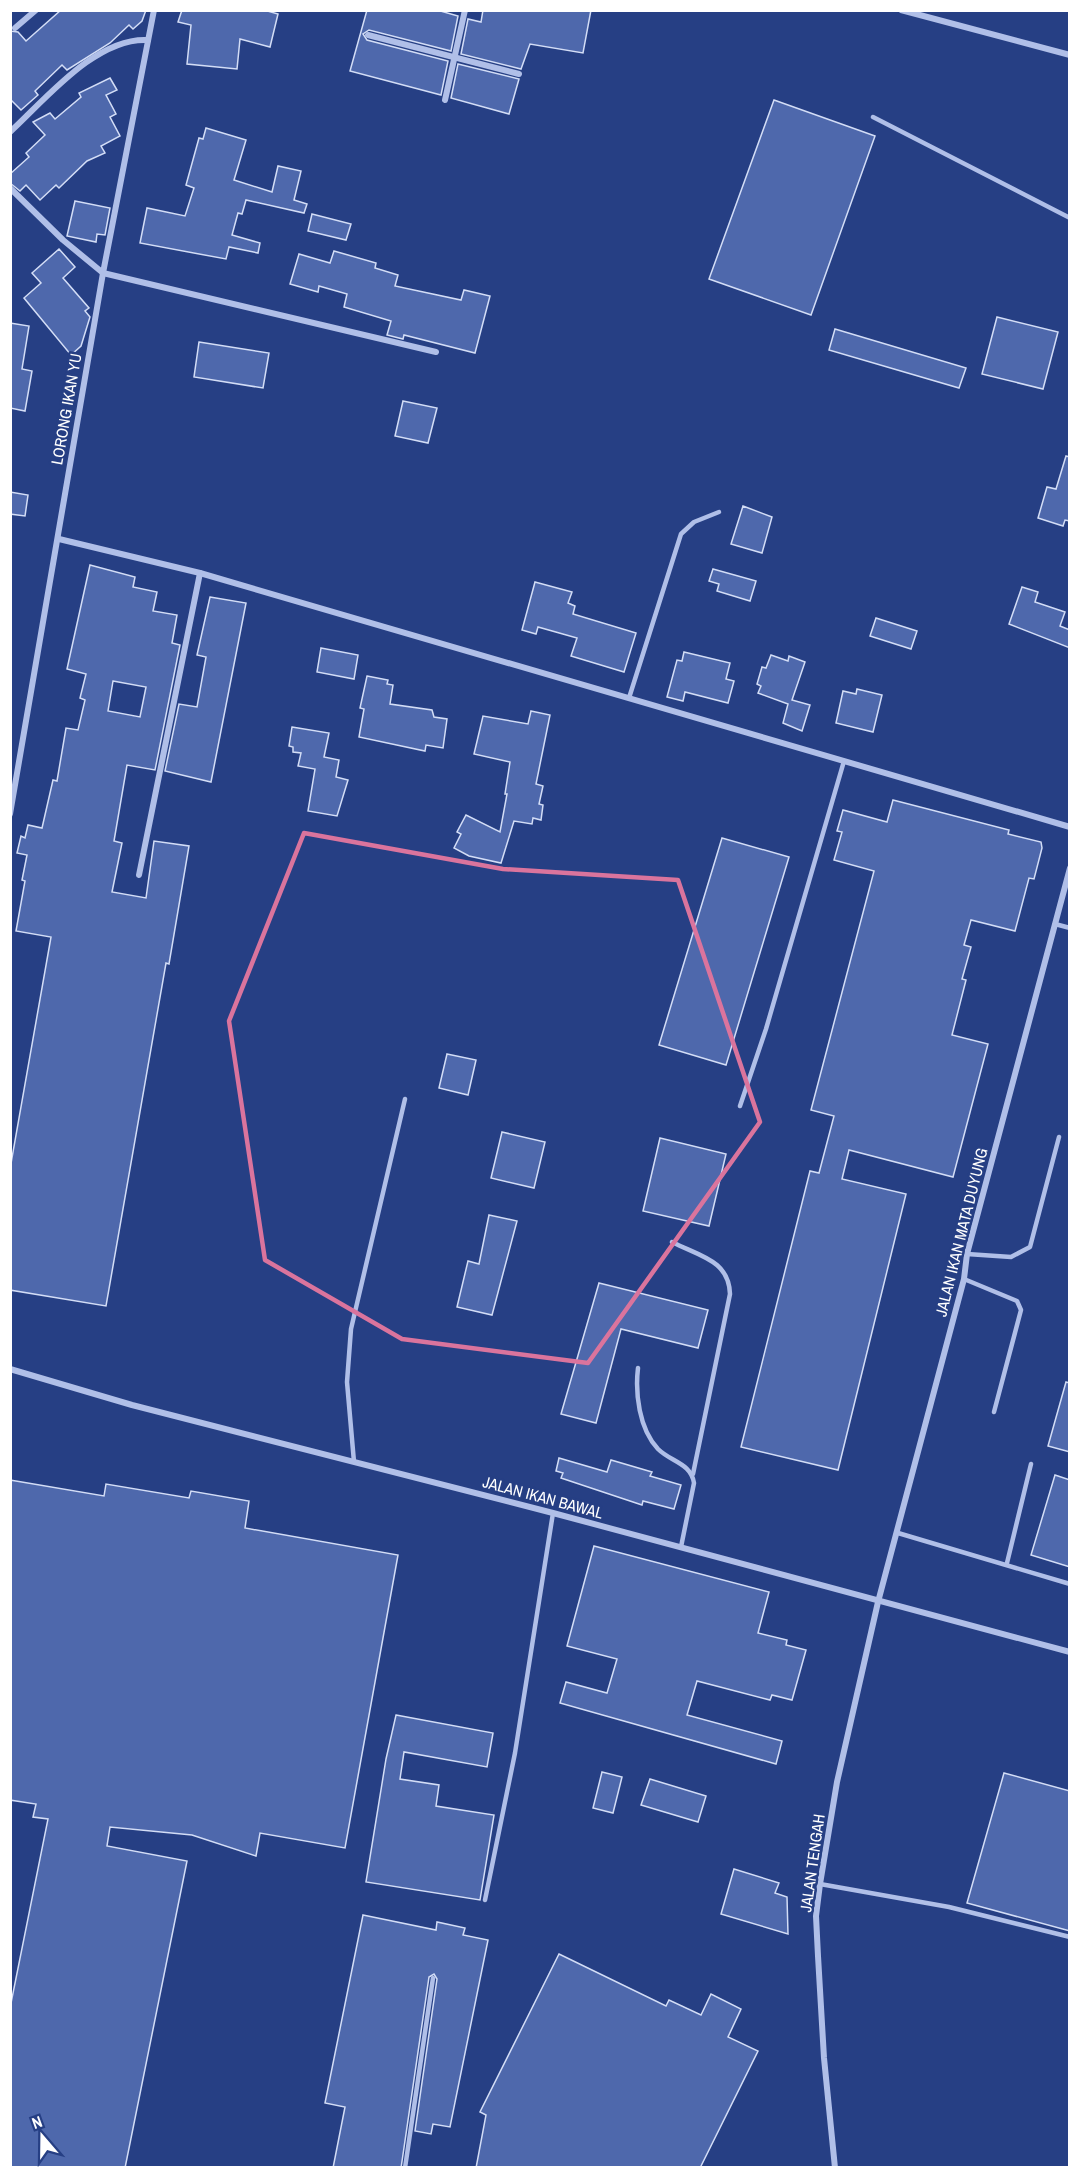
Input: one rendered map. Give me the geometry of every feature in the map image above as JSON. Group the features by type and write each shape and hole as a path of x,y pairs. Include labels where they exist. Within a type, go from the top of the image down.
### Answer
{"street":[{"path":"15,28 36,10"},
{"name":"LORONG IKAN YU","path":"10,814 103,273 154,10"},
{"path":"445,100 465,10"},
{"path":"901,10 1070,55"},
{"path":"368,35 519,74"},
{"path":"10,132 102,52 128,40 148,40"},
{"path":"10,188 63,240 103,273 436,352"},
{"path":"59,538 200,573 1070,827"},
{"path":"139,875 200,573"},
{"name":"JALAN IKAN MATA DUYUNG","path":"879,1602 964,1279 967,1254 1070,868"},
{"name":"JALAN IKAN BAWAL","path":"10,1369 132,1405 553,1513 1070,1652"},
{"name":"JALAN TENGAH","path":"835,2168 824,2058 816,1916 837,1782 879,1602"}],"lane":[{"path":"873,117 1070,218"},
{"path":"629,698 681,534 694,522 719,512"},
{"path":"740,1106 766,1029 844,761"},
{"path":"1055,924 1070,928"},
{"path":"354,1462 347,1382 351,1329 405,1099"},
{"path":"967,1254 1011,1257 1030,1247 1059,1137"},
{"path":"672,1242 723,1267 730,1280 730,1294 693,1474 694,1484 681,1547"},
{"path":"964,1279 1017,1301 1021,1310 994,1412"},
{"path":"638,1368 638,1402 652,1441 659,1449 687,1467 693,1474"},
{"path":"1007,1563 1031,1464"},
{"path":"485,1900 515,1753 553,1513"},
{"path":"898,1533 1007,1563 1070,1584"},
{"path":"820,1884 949,1907 1070,1937"},
{"path":"405,2168 433,1978"}],"highlighted area":[{"path":"304,833 503,869 678,880 760,1122 588,1363 402,1339 265,1260 229,1021"}],"building":[{"path":"61,10 146,10 142,21 133,29 129,25 110,43 67,70 62,65 35,91 38,95 21,110 10,99 10,31 18,32 26,41"},
{"path":"182,10 264,10 278,14 270,47 240,39 237,69 187,64 191,25 178,22"},
{"path":"367,10 437,10 458,16 451,51 369,30 363,34 367,40 448,61 441,95 350,71"},
{"path":"483,10 591,10 583,53 530,44 521,69 461,54 468,19 481,22"},
{"path":"458,64 519,79 509,114 451,98"},
{"path":"110,78 117,90 106,95 116,114 110,117 120,136 101,146 105,153 87,161 59,188 56,185 40,200 26,185 20,191 10,183 10,174 29,157 26,153 45,135 33,122 50,113 55,119 81,97 79,93"},
{"path":"774,100 875,136 811,315 709,279"},
{"path":"206,128 246,140 234,180 272,192 278,166 301,171 294,200 307,204 304,213 246,200 242,214 238,213 232,235 260,243 258,253 229,247 226,259 140,243 147,208 185,216 194,188 186,185 199,138 203,139"},
{"path":"75,201 110,208 105,235 97,234 96,242 67,236"},
{"path":"312,214 351,224 346,240 308,231"},
{"path":"59,249 75,267 63,278 89,308 85,311 90,317 81,346 71,355 24,298 41,283 32,273"},
{"path":"334,251 376,263 375,268 398,275 395,286 461,300 464,290 490,296 475,353 404,335 403,339 387,335 391,321 344,307 347,294 319,286 318,292 290,284 299,254 330,263"},
{"path":"997,317 1058,332 1043,389 982,374"},
{"path":"10,323 29,326 22,369 32,371 25,411 10,408"},
{"path":"835,329 966,368 959,388 829,350"},
{"path":"199,342 269,353 263,388 194,377"},
{"path":"403,401 437,408 428,443 395,436"},
{"path":"1066,456 1070,457 1070,521 1065,520 1063,526 1038,518 1047,487 1056,489"},
{"path":"10,492 28,495 25,516 10,514"},
{"path":"743,506 772,517 762,553 731,544"},
{"path":"90,565 135,577 133,587 157,592 153,611 177,615 172,643 180,645 155,770 127,765 114,841 122,843 112,892 146,898 154,841 189,846 169,964 166,963 106,1306 10,1290 10,1169 51,937 16,931 27,855 17,853 21,836 25,838 28,825 42,828 53,780 57,781 66,728 78,730 85,700 80,698 86,674 67,669","holes":["113,681 146,687 140,717 108,711"]},
{"path":"713,569 756,581 750,601 717,591 719,584 709,581"},
{"path":"535,582 572,592 568,603 575,606 573,614 636,633 624,672 571,656 577,638 538,627 536,634 522,630"},
{"path":"1022,587 1038,592 1035,602 1065,612 1060,626 1070,630 1070,648 1009,624"},
{"path":"210,597 246,603 211,782 165,771 179,704 197,707 206,657 197,655"},
{"path":"876,618 917,631 911,649 870,636"},
{"path":"321,648 358,655 354,679 317,672"},
{"path":"684,652 730,663 726,679 734,681 728,703 685,692 683,701 667,697 677,660 682,661"},
{"path":"771,655 788,661 789,656 805,662 792,700 810,705 802,731 783,723 788,704 758,693 761,686 757,684 762,667 766,668"},
{"path":"367,676 388,680 387,684 393,685 390,704 432,710 434,717 447,719 443,748 426,745 425,751 359,737 364,709 360,708"},
{"path":"857,689 882,695 873,732 836,723 843,691 856,694"},
{"path":"531,711 550,715 536,784 543,786 539,804 543,805 541,820 533,818 532,824 514,821 501,863 469,856 454,848 461,834 457,832 466,815 500,832 507,794 505,794 510,762 474,754 483,716 528,724"},
{"path":"292,727 329,733 324,757 339,760 336,777 348,780 337,816 308,811 315,769 298,766 301,753 293,752 293,747 289,746"},
{"path":"893,800 1009,830 1008,834 1041,842 1042,848 1034,879 1029,878 1015,931 971,920 964,945 971,947 962,979 966,980 952,1035 988,1044 953,1177 849,1150 842,1179 906,1194 838,1470 741,1447 810,1171 819,1173 834,1116 811,1110 874,871 834,860 842,832 837,831 843,810 887,822"},
{"path":"722,838 789,857 726,1065 659,1045"},
{"path":"447,1054 476,1060 468,1095 439,1088"},
{"path":"502,1132 545,1142 534,1188 491,1178"},
{"path":"660,1138 726,1154 709,1226 643,1211"},
{"path":"489,1215 517,1221 492,1315 457,1307 468,1261 479,1264"},
{"path":"599,1283 708,1310 698,1348 621,1329 596,1423 561,1414"},
{"path":"1066,1382 1070,1383 1070,1452 1048,1446"},
{"path":"559,1458 607,1472 611,1460 652,1472 650,1476 681,1485 674,1509 643,1501 642,1505 561,1478 563,1473 556,1471"},
{"path":"1055,1475 1070,1480 1070,1567 1031,1555"},
{"path":"10,1480 104,1496 106,1484 189,1498 191,1491 249,1501 245,1528 398,1555 345,1848 260,1833 256,1856 192,1835 110,1827 107,1846 187,1861 125,2168 10,2168 10,2008 48,1819 33,1817 36,1804 10,1800"},
{"path":"594,1546 769,1592 758,1633 787,1640 786,1645 806,1650 792,1700 772,1695 770,1700 697,1681 687,1715 782,1741 776,1764 560,1703 566,1682 607,1693 617,1659 567,1646"},
{"path":"396,1715 493,1733 487,1767 404,1752 400,1779 439,1785 436,1806 494,1815 480,1900 366,1882 386,1759"},
{"path":"602,1772 622,1777 613,1813 593,1808"},
{"path":"1004,1773 1070,1791 1070,1931 967,1903"},
{"path":"650,1779 706,1796 698,1822 641,1805"},
{"path":"734,1869 779,1883 775,1893 787,1897 788,1934 721,1914"},
{"path":"363,1915 436,1930 437,1922 465,1928 463,1935 488,1940 450,2127 433,2124 431,2134 415,2131 437,1979 434,1974 429,1977 401,2168 333,2168 345,2107 325,2103"},
{"path":"559,1954 666,2006 669,2000 701,2015 711,1994 741,2009 728,2037 758,2051 700,2168 476,2168 486,2115 480,2112"}]}
